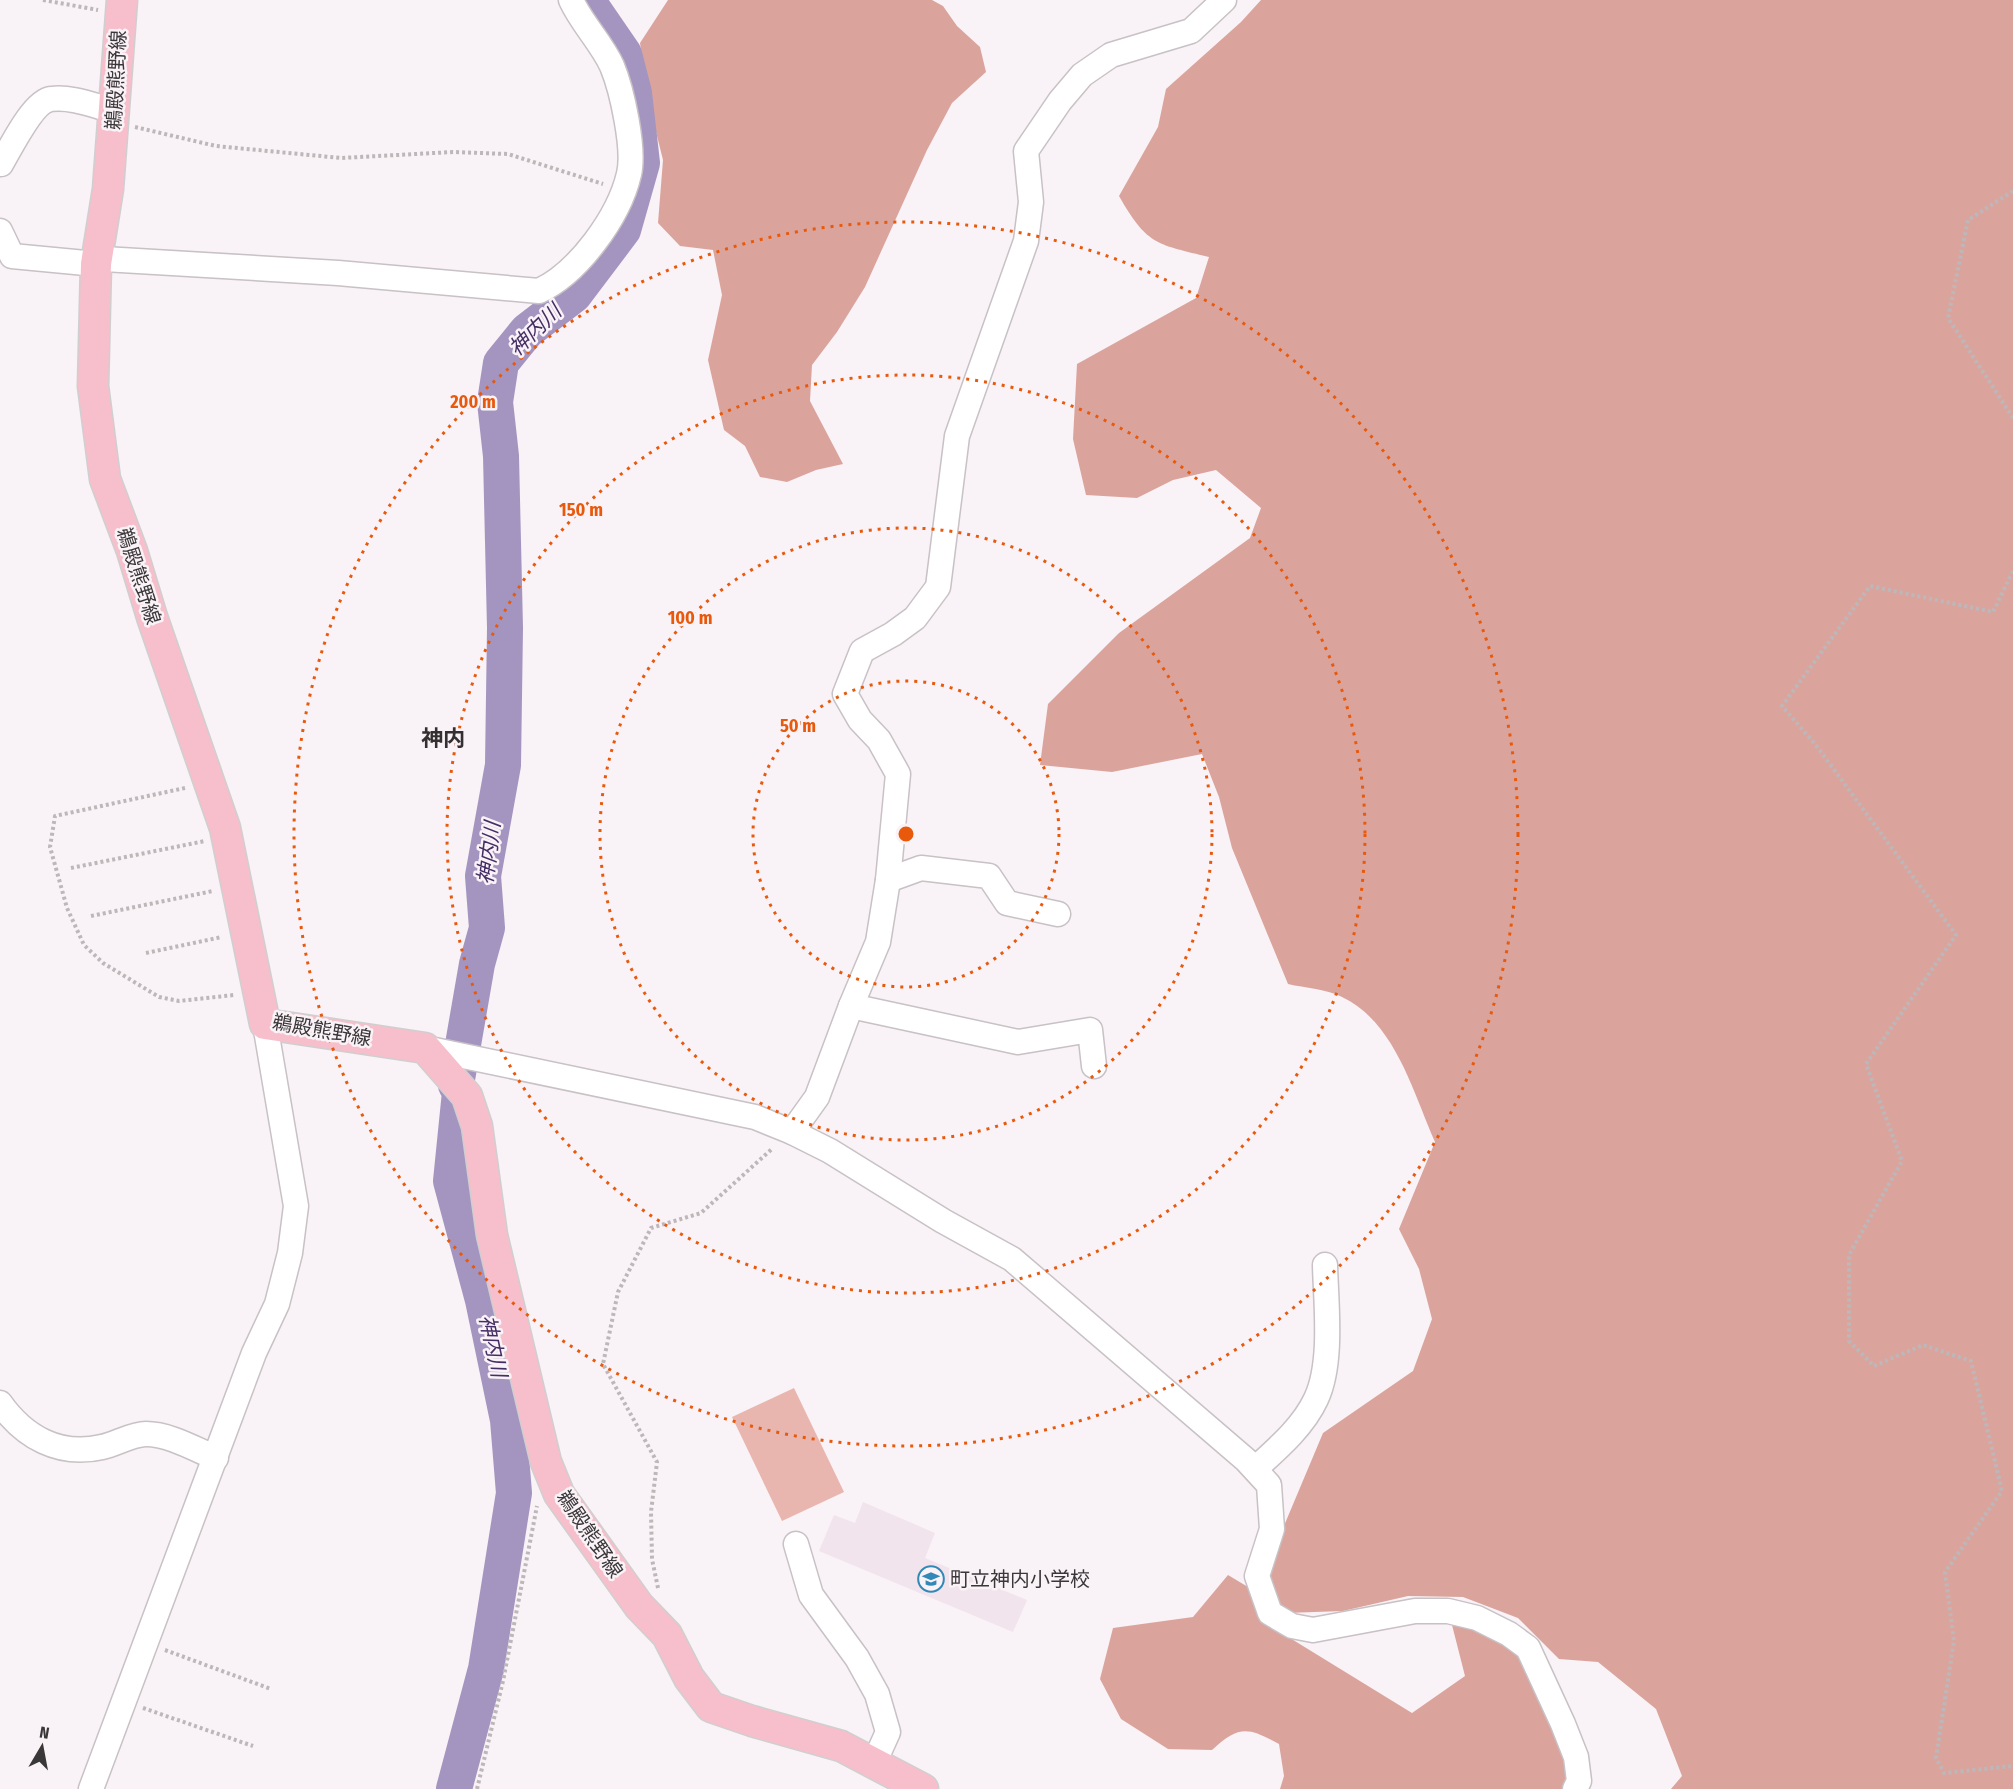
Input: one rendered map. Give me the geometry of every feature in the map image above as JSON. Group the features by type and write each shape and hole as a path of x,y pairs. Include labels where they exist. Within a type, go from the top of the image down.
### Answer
{"main road":[{"name":"鵜殿熊野線","path":"121,7 108,189 96,264 93,386 105,479 210,783 226,836 265,1024 425,1048 467,1096 477,1126 492,1235 546,1462 559,1494 639,1606 667,1635 688,1678 711,1707 841,1746 923,1789"}],"street":[{"path":"0,231 12,256 96,264 104,259 181,262 538,291 556,284 579,263 615,208 630,174 630,156 621,89 599,43 579,18 571,0"},
{"path":"792,1132 817,1097 878,942 888,880 898,774 879,740 860,720 845,694 862,651 893,634 915,618 938,587 957,436 1026,241 1030,202 1026,151 1060,101 1082,75 1111,56 1191,31 1224,0"},
{"path":"0,169 36,108 48,99 65,99 114,116"},
{"path":"888,880 921,868 989,876 1007,903 1058,914"},
{"path":"851,1006 1018,1042 1090,1030 1094,1066"},
{"path":"90,1789 254,1353 277,1304 290,1253 296,1206 265,1024"},
{"path":"425,1048 755,1117 830,1151 943,1221 1012,1259 1255,1469 1269,1485 1272,1529 1257,1576 1270,1613 1292,1626 1313,1630 1414,1611 1448,1611 1477,1618 1509,1634 1528,1648 1563,1724 1576,1757 1579,1781 1575,1789"},
{"path":"1255,1469 1297,1427 1316,1399 1324,1367 1325,1265"},
{"path":"0,1403 14,1422 40,1442 63,1449 100,1448 146,1434 184,1444 216,1458"},
{"path":"796,1544 812,1595 857,1658 877,1694 888,1732 874,1762"}],"path":[{"path":"43,0 121,7"},
{"path":"114,116 161,135 216,146 341,158 453,152 508,154 622,190"},
{"path":"2013,191 1968,220 1948,318 2013,418"},
{"path":"2013,571 1993,612 1870,586 1782,706 1815,744 1956,935 1866,1064 1902,1161 1849,1255 1849,1341 1874,1366 1923,1345 1971,1362 2002,1491 1945,1572 1954,1641 1936,1758 1944,1773 2013,1766"},
{"path":"210,783 54,816 50,847 67,908 84,945 103,963 159,997 179,1001 258,992"},
{"path":"71,868 226,836"},
{"path":"91,916 237,886"},
{"path":"146,953 246,933"},
{"path":"658,1592 652,1559 651,1512 657,1462 603,1365 618,1292 651,1228 701,1213 792,1132"},
{"path":"477,1789 503,1681 546,1462"},
{"path":"146,1644 272,1689"},
{"path":"125,1701 253,1746"}],"shaded area":[{"path":"668,0 932,0 943,6 957,26 980,47 986,72 952,103 927,150 865,287 837,332 812,365 810,401 843,464 816,470 787,482 760,477 745,446 724,430 708,360 722,295 713,250 680,246 658,223 663,160 650,108 640,43"},
{"path":"1261,0 2013,0 2013,1789 1671,1789 1682,1776 1656,1709 1598,1662 1559,1659 1518,1618 1463,1597 1408,1596 1343,1611 1286,1613 1275,1599 1265,1571 1323,1433 1413,1371 1432,1319 1419,1269 1399,1229 1435,1142 1400,1060 1376,1023 1360,1008 1336,994 1288,984 1232,848 1219,797 1202,754 1112,772 1040,765 1048,704 1119,633 1250,538 1261,508 1216,470 1173,480 1137,498 1086,495 1073,439 1077,364 1196,298 1209,257 1177,249 1155,240 1137,224 1119,196 1158,127 1166,89 1241,22"},
{"path":"794,1388 844,1492 782,1521 732,1417"},
{"name":"町立神内小学校","path":"863,1502 935,1533 925,1558 1027,1600 1013,1632 819,1551 834,1515 855,1523"},
{"path":"1228,1575 1248,1587 1264,1622 1412,1713 1465,1676 1451,1621 1502,1637 1520,1657 1570,1760 1566,1789 1280,1789 1284,1776 1279,1744 1259,1734 1244,1731 1237,1733 1212,1750 1168,1749 1121,1719 1100,1679 1113,1628 1193,1617"}],"waterway":[{"name":"神内川","path":"454,1789 486,1669 514,1493 508,1420 483,1300 451,1181 460,1092 456,1085 477,964 487,928 483,876 503,765 505,628 501,456 495,402 501,363 527,331 574,295 623,230 642,163 634,93 624,54 587,0"}],"place":[{"name":"町立神内小学校","path":"931,1579"}],"district":[{"name":"神内","path":"443,738"}]}
